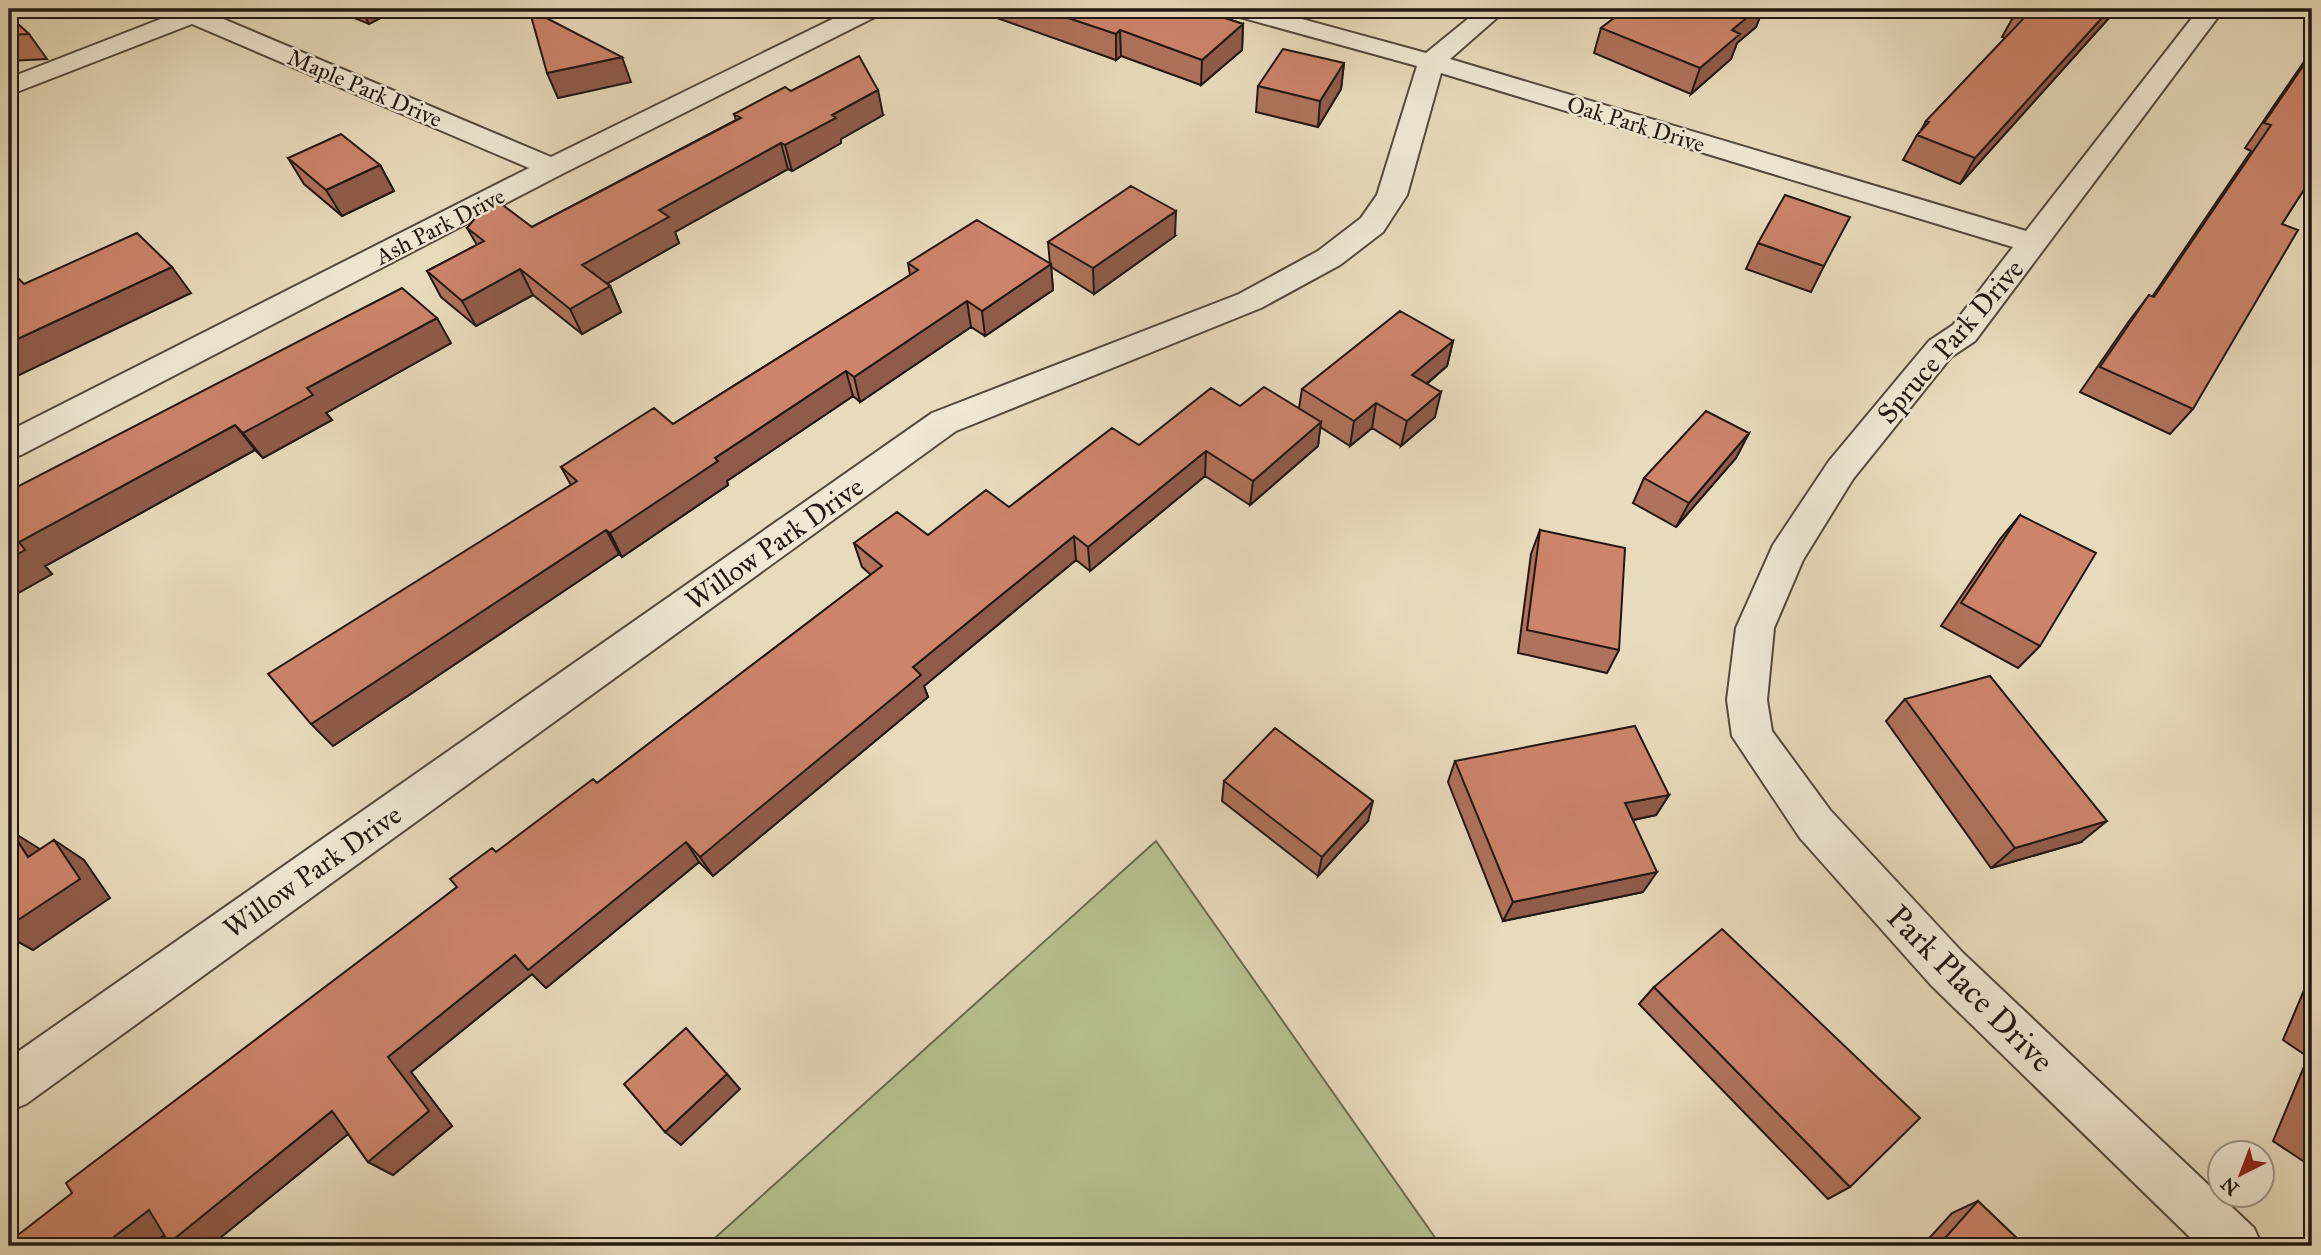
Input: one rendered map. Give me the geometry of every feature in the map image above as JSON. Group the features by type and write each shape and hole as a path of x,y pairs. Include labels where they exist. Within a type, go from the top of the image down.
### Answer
{"street":[{"name":"Ash Park Drive","path":"9,446 552,168 872,9"},
{"name":"Oak Park Drive","path":"1238,9 1430,62 2032,243"},
{"path":"1430,62 1495,9"},
{"name":"Spruce Park Drive","path":"1746,700 1755,628 1786,555 1841,470 1940,349 1964,333 2212,9"},
{"name":"Maple Park Drive","path":"186,12 552,168"},
{"path":"9,87 186,12"},
{"name":"Willow Park Drive","path":"9,1087 944,422 1250,301 1329,258 1372,225 1392,195 1430,62"},
{"name":"Park Place Drive","path":"1746,700 1752,736 1824,834 1947,969 2236,1246"}],"green space":[{"path":"1156,841 1441,1246 706,1246"}],"building":[{"path":"529,9 622,57 547,73"},
{"path":"1041,9 1198,9 1243,24 1202,60 1120,30 1116,34"},
{"path":"1626,9 1757,9 1732,30 1740,34 1700,68 1601,28"},
{"path":"2019,9 2110,9 1975,158 1917,135 1929,122 1926,121 2026,16 2016,12"},
{"path":"9,16 29,34 9,35"},
{"path":"1283,49 1344,63 1320,101 1258,86"},
{"path":"2312,53 2312,177 2282,224 2298,230 2193,409 2100,367 2149,295 2154,297 2271,125 2264,123"},
{"path":"859,56 878,90 832,115 836,118 785,145 781,143 659,210 669,217 582,265 610,286 570,309 520,269 462,301 427,271 484,241 467,228 492,197 532,227 741,118 734,114 785,87 791,91"},
{"path":"341,134 380,165 326,190 288,158"},
{"path":"1131,186 1176,211 1093,268 1048,242"},
{"path":"1785,195 1850,217 1824,266 1758,243"},
{"path":"977,220 1051,264 982,311 967,301 854,377 846,371 715,458 718,461 610,533 606,530 311,724 268,674 577,481 561,467 654,408 673,424 918,270 908,263"},
{"path":"137,233 172,267 9,343 9,284 19,279 24,284"},
{"path":"402,288 437,318 307,388 313,395 243,433 235,425 19,542 25,550 9,559 9,491"},
{"path":"1400,311 1453,341 1412,375 1441,392 1407,421 1376,403 1354,421 1302,389"},
{"path":"1264,387 1321,422 1253,481 1206,451 1088,547 1074,536 913,667 921,675 700,857 686,842 528,970 515,955 388,1057 429,1111 368,1162 332,1111 169,1243 149,1210 102,1246 9,1246 9,1242 72,1193 66,1183 457,887 450,879 492,848 496,852 593,779 597,783 882,566 854,543 897,512 928,535 986,490 1009,507 1112,428 1139,445 1211,388 1240,406"},
{"path":"1706,411 1749,433 1689,503 1644,478"},
{"path":"2020,515 2096,553 2040,646 1961,603"},
{"path":"1540,530 1625,548 1619,650 1527,630"},
{"path":"1990,676 2107,821 2015,848 1905,699"},
{"path":"1635,726 1669,795 1625,803 1657,872 1513,902 1455,761"},
{"path":"1275,728 1373,801 1322,857 1224,781"},
{"path":"11,831 28,857 54,840 80,879 9,926 9,832"},
{"path":"1722,929 1920,1118 1850,1187 1654,987"},
{"path":"686,1028 727,1074 665,1132 624,1084"},
{"path":"1978,1201 2025,1246 1938,1246"}]}
